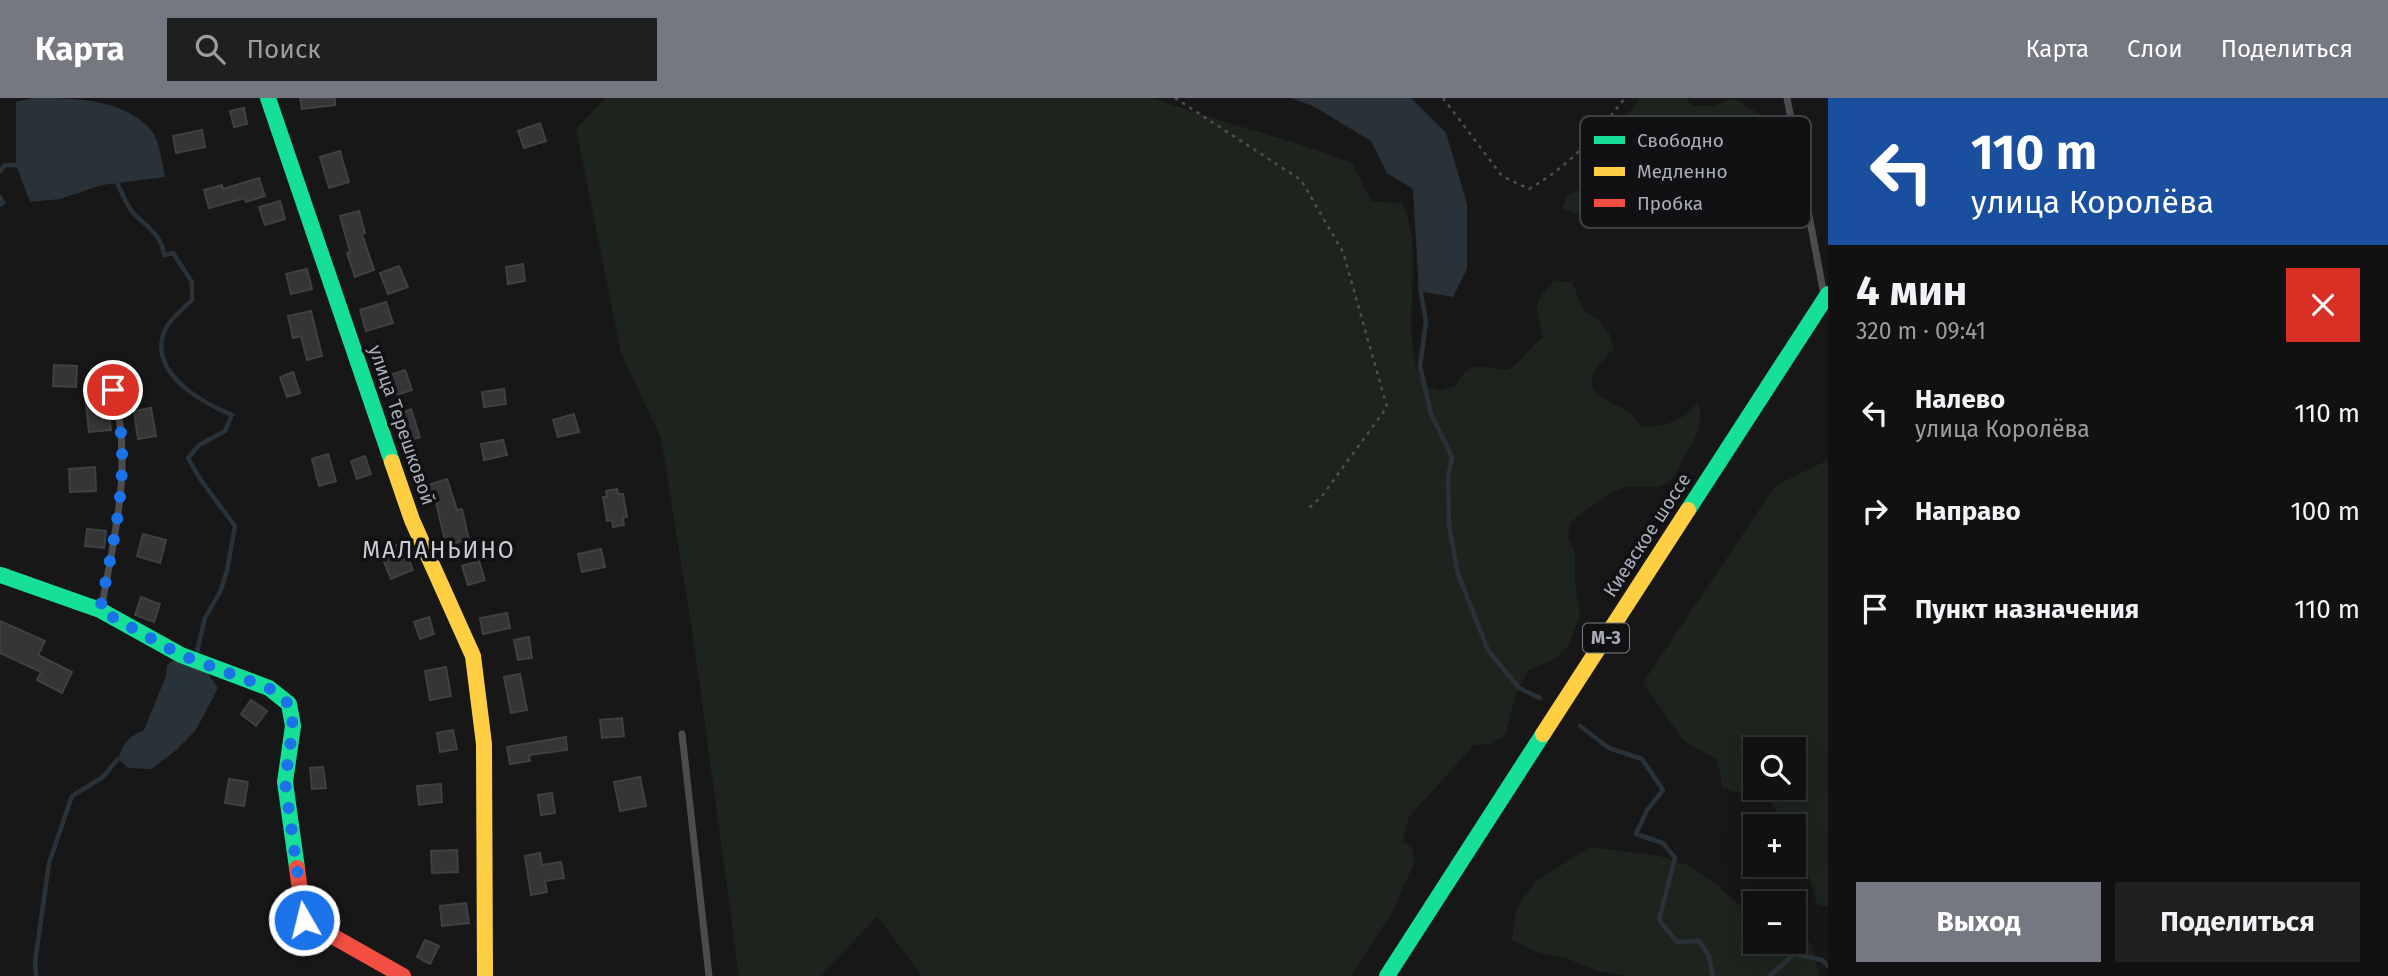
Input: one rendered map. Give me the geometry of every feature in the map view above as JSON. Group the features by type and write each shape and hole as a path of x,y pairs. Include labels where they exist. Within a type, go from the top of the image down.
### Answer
{"main road":[{"name":"улица Терешковой","path":"268,98 412,520 473,656 484,744 485,976"},
{"name":"Киевское шоссе","path":"1387,976 1826,296"},
{"path":"1,575 100,610 181,655 269,688 289,704 293,726 285,782 304,920 403,976"}],"lane":[{"path":"1787,98 1791,116"},
{"path":"1811,220 1826,296"},
{"path":"100,610 122,496 120,414 113,390"},
{"path":"682,734 709,976"}],"path":[{"path":"1175,98 1301,180 1343,252 1387,407 1322,496 1306,511"},
{"path":"1443,98 1502,176 1529,189 1557,173 1580,152"},
{"path":"1611,116 1625,98"}],"shaded area":[{"path":"33,98 96,102 126,111 140,119 157,140 165,177 102,185 60,199 30,202 16,165 16,102"},
{"path":"606,98 1154,98 1352,163 1371,201 1402,203 1413,248 1412,344 1416,366 1425,386 1440,391 1455,386 1466,371 1472,368 1508,370 1513,366 1543,338 1537,307 1542,295 1555,281 1572,282 1584,311 1597,319 1609,333 1614,348 1593,372 1592,388 1598,394 1629,413 1641,426 1658,426 1673,422 1698,402 1701,419 1697,434 1673,478 1660,487 1626,487 1609,494 1570,522 1568,537 1575,552 1575,583 1580,615 1568,646 1556,658 1528,671 1517,691 1505,735 1491,744 1474,745 1409,817 1402,842 1411,846 1415,861 1392,912 1351,976 922,976 877,916 821,976 739,976 694,643 661,438 621,353 576,129"},
{"path":"1291,98 1411,98 1446,133 1467,204 1467,269 1453,297 1419,291 1413,189 1387,173 1371,141 1315,107"},
{"path":"1641,98 1686,98 1692,106 1714,106 1733,98 1763,116 1626,116"},
{"path":"1580,189 1580,215 1562,208 1567,196"},
{"path":"1828,460 1828,907 1817,904 1806,866 1806,814 1778,814 1770,801 1766,800 1806,800 1806,737 1743,737 1743,794 1723,788 1717,760 1684,741 1643,683 1775,486"},
{"path":"173,660 206,671 218,688 196,730 175,751 151,769 128,768 118,759 120,754 131,737 144,730 166,676 167,665"},
{"path":"1590,847 1656,855 1687,865 1743,906 1743,954 1806,954 1806,938 1811,944 1819,976 1625,976 1598,971 1568,959 1539,953 1512,940 1516,909 1535,882"}],"building":[{"path":"300,98 335,98 335,105 302,109"},
{"path":"244,108 247,124 234,127 230,111"},
{"path":"540,123 546,141 524,148 518,131"},
{"path":"202,130 205,147 176,153 173,136"},
{"path":"340,151 349,182 329,188 320,157"},
{"path":"259,178 265,196 246,202 245,198 209,208 204,190 222,185 223,189"},
{"path":"280,201 285,219 265,225 259,207"},
{"path":"359,211 365,233 362,234 374,270 355,277 340,216"},
{"path":"523,264 525,281 508,284 506,267"},
{"path":"399,266 408,287 388,294 380,273"},
{"path":"307,269 312,289 291,294 286,274"},
{"path":"386,302 393,323 366,331 360,310"},
{"path":"311,311 322,356 307,360 301,336 293,338 288,316"},
{"path":"54,365 77,366 76,387 53,386"},
{"path":"405,370 412,390 396,395 390,375"},
{"path":"293,372 300,393 287,397 280,377"},
{"path":"504,389 506,404 484,407 482,392"},
{"path":"107,401 111,430 89,432 86,403"},
{"path":"151,408 156,436 138,439 134,411"},
{"path":"411,409 420,437 408,441 398,414"},
{"path":"574,414 579,432 558,437 553,420"},
{"path":"503,440 507,455 484,460 481,444"},
{"path":"328,454 336,481 319,486 312,459"},
{"path":"365,456 371,474 357,479 351,461"},
{"path":"95,467 96,491 70,492 69,469"},
{"path":"447,479 457,510 462,509 469,540 446,545 435,498 427,501 422,487"},
{"path":"617,489 618,494 623,494 627,517 623,518 624,525 613,527 612,520 607,521 603,497 607,497 606,491"},
{"path":"87,529 106,531 104,548 85,546"},
{"path":"143,534 166,540 160,563 137,556"},
{"path":"402,543 413,570 391,579 380,552"},
{"path":"601,549 605,567 582,572 578,554"},
{"path":"479,561 485,580 468,585 462,566"},
{"path":"141,597 160,604 154,622 135,615"},
{"path":"507,613 510,628 483,634 480,618"},
{"path":"429,617 434,634 420,639 414,622"},
{"path":"0,621 45,641 38,655 72,672 62,693 37,680 41,672 0,653"},
{"path":"529,637 532,658 518,660 514,640"},
{"path":"446,667 451,696 430,700 425,671"},
{"path":"520,674 527,710 511,713 504,677"},
{"path":"251,700 267,711 256,726 241,714"},
{"path":"622,718 624,736 602,738 600,720"},
{"path":"453,730 457,749 440,752 437,733"},
{"path":"566,737 567,750 529,755 530,761 510,764 507,747"},
{"path":"323,767 326,788 312,789 310,768"},
{"path":"640,777 646,806 620,811 614,782"},
{"path":"229,779 248,782 244,806 225,803"},
{"path":"441,784 442,802 419,805 417,786"},
{"path":"552,793 555,813 541,815 538,795"},
{"path":"457,850 458,872 432,873 431,851"},
{"path":"540,853 542,865 561,862 564,878 545,881 547,892 531,895 525,856"},
{"path":"466,903 469,923 442,926 440,906"},
{"path":"425,940 439,946 430,964 417,957"}],"waterway":[{"path":"0,171 5,165 16,165"},
{"path":"117,183 131,211 157,237 164,255 173,253 192,282 192,300 166,328 162,344 163,358 169,371 192,393 232,415 225,431 199,445 188,458 235,526 227,571 220,592 205,618 196,656"},
{"path":"0,197 3,203 0,205"},
{"path":"1420,286 1426,322 1420,366 1431,414 1452,457 1448,477 1449,525 1458,574 1488,650 1519,688 1540,698"},
{"path":"1580,726 1609,748 1642,759 1663,790 1647,810 1636,834 1663,843 1675,858 1659,920 1677,942 1699,941 1709,956 1713,976"},
{"path":"36,976 35,962 49,863 72,796 103,777 118,759"},
{"path":"1770,976 1794,954 1822,960 1828,966"}],"traffic: fast":[{"path":"268,98 392,462"},
{"path":"1688,510 1828,294"},
{"path":"1,575 100,610 181,655 269,688 289,704 293,726 285,782 297,868"},
{"path":"1387,976 1543,734"}],"traffic: slow":[{"path":"392,462 412,520 473,656 484,744 485,976"},
{"path":"1543,734 1688,510"}],"traffic: jam":[{"path":"297,868 304,920 403,976"}],"district":[{"name":"МАЛАНЬИНО","path":"439,550"}],"route":[{"path":"113,390 120,414 122,496 100,610 181,655 269,688 289,704 293,726 285,782 304,920"}]}
